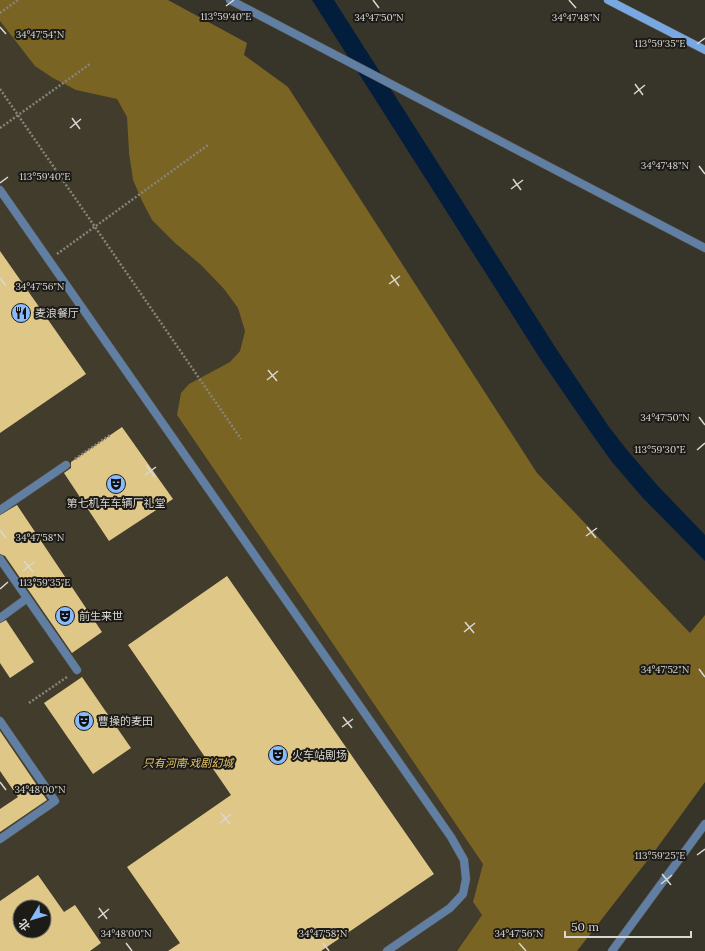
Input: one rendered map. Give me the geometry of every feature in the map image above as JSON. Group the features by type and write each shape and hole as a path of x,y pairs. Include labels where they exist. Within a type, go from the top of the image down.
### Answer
{"main road":[{"path":"608,0 705,50"}],"street":[{"path":"230,0 705,248"},
{"path":"0,190 446,830 464,860 466,879 463,894 450,908 387,951"},
{"path":"0,510 66,465"},
{"path":"0,559 77,670"},
{"path":"0,618 26,599"},
{"path":"0,721 55,801 0,839"},
{"path":"612,951 705,824"}],"path":[{"path":"0,13 18,0"},
{"path":"0,128 90,64"},
{"path":"0,89 241,439"},
{"path":"49,260 208,145"},
{"path":"66,465 110,435"},
{"path":"29,702 77,670"}],"shaded area":[{"path":"0,0 168,0 247,43 244,55 288,87 537,473 690,633 705,615 705,782 654,852 577,951 457,951 482,915 473,902 483,864 177,415 181,393 189,384 230,362 240,351 245,331 238,308 224,289 201,265 175,243 152,220 133,180 129,153 127,117 117,99 76,90 53,78 35,66 0,21"},
{"name":"只有河南·戏剧幻城","path":"0,21 76,90 117,99 127,117 129,153 133,180 152,220 175,243 201,265 224,289 238,308 245,331 240,351 230,362 189,384 177,415 483,864 473,902 482,915 456,951 0,951"}],"water":[{"path":"312,0 334,0 557,350 609,427 657,485 705,535 705,561 643,498 612,462 594,437 541,360"}],"building":[{"name":"麦浪餐厅","path":"0,251 86,374 0,433"},
{"name":"第七机车车辆厂礼堂","path":"122,427 173,499 109,541 64,473 71,468 71,462"},
{"path":"17,505 102,632 72,653 5,556 0,554 0,515"},
{"name":"火车站剧场","path":"227,576 434,874 321,951 168,951 180,943 127,867 231,795 128,645"},
{"path":"6,620 34,662 10,678 0,663 0,623"},
{"name":"曹操的麦田","path":"82,677 131,748 93,774 44,703"},
{"path":"0,731 47,800 0,832 0,809 18,797 0,771"},
{"path":"38,875 64,912 75,905 101,943 90,951 0,951 0,901"}],"place":[{"name":"麦浪餐厅","path":"21,313"},
{"name":"第七机车车辆厂礼堂","path":"116,484"},
{"name":"前生来世","path":"65,616"},
{"name":"曹操的麦田","path":"84,721"},
{"name":"火车站剧场","path":"278,755"}]}
